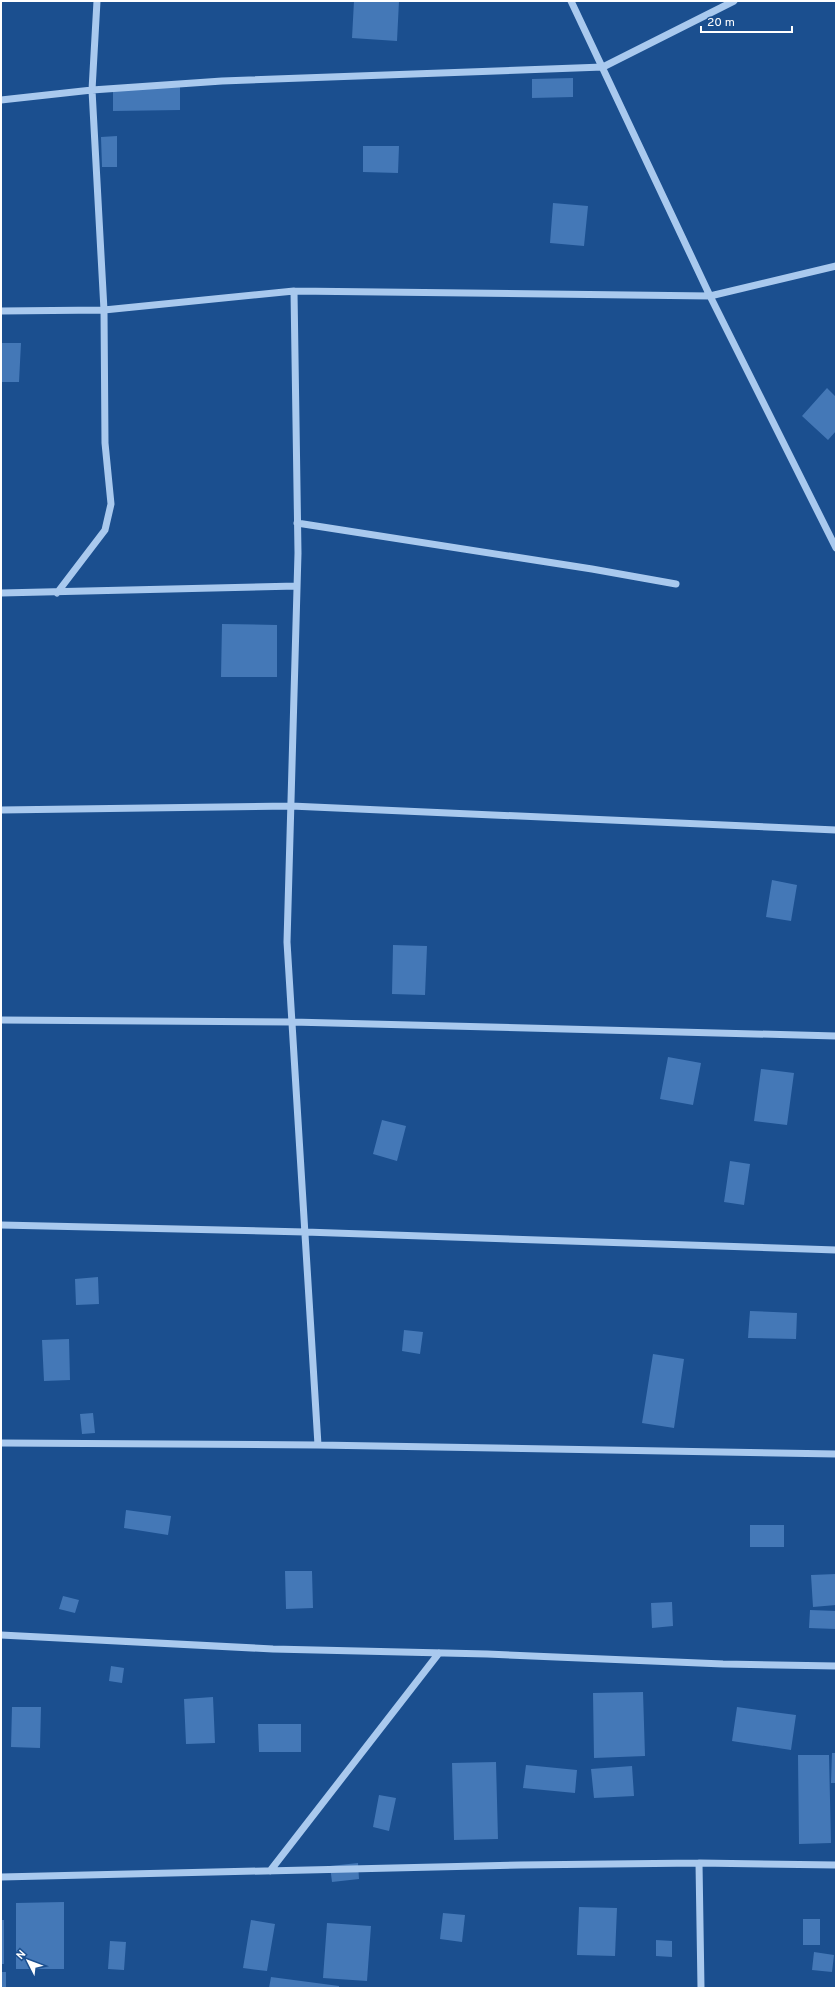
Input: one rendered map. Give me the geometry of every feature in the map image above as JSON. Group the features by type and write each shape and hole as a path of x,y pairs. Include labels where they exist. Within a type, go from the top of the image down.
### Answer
{"street":[{"path":"56,593 105,530 111,504 105,443 104,310 92,90 97,1"},
{"path":"571,1 710,296 836,548"},
{"path":"1,100 92,90 222,81 603,67 734,1"},
{"path":"1,311 104,310 294,291 710,296 836,266"},
{"path":"294,291 297,586 287,942 318,1445"},
{"path":"297,523 592,569 676,584"},
{"path":"1,593 56,593 297,586"},
{"path":"1,810 291,806 836,830"},
{"path":"1,1020 292,1022 836,1036"},
{"path":"1,1225 305,1232 836,1250"},
{"path":"1,1444 318,1445 836,1454"},
{"path":"1,1635 273,1649 439,1653 723,1664 836,1666"},
{"path":"270,1871 439,1653"},
{"path":"699,1863 701,1988"},
{"path":"1,1877 699,1863 836,1865"}],"building":[{"path":"354,1 399,1 397,41 352,38"},
{"path":"573,78 573,97 532,98 532,79"},
{"path":"180,86 180,110 113,111 113,87"},
{"path":"117,136 117,167 102,167 101,137"},
{"path":"363,146 399,146 398,173 363,172"},
{"path":"553,203 588,206 584,246 550,243"},
{"path":"1,343 21,343 19,382 1,382"},
{"path":"827,388 836,397 836,431 828,440 802,416"},
{"path":"222,624 277,625 277,677 221,677"},
{"path":"772,880 797,885 791,921 766,917"},
{"path":"393,945 427,946 425,995 392,994"},
{"path":"668,1057 701,1063 693,1105 660,1099"},
{"path":"761,1069 794,1073 787,1125 754,1121"},
{"path":"382,1120 406,1126 397,1161 373,1154"},
{"path":"730,1161 750,1164 744,1205 724,1202"},
{"path":"98,1277 99,1304 76,1305 75,1279"},
{"path":"750,1311 797,1313 796,1339 748,1338"},
{"path":"404,1330 423,1332 420,1354 402,1351"},
{"path":"69,1339 70,1380 44,1381 42,1340"},
{"path":"653,1354 684,1359 674,1428 642,1423"},
{"path":"93,1413 95,1433 82,1434 80,1414"},
{"path":"126,1510 171,1516 168,1535 124,1528"},
{"path":"750,1525 784,1525 784,1547 750,1547"},
{"path":"285,1571 312,1571 313,1608 286,1609"},
{"path":"836,1574 836,1605 813,1607 811,1575"},
{"path":"63,1596 79,1600 75,1613 59,1609"},
{"path":"672,1602 673,1626 652,1628 651,1603"},
{"path":"810,1610 836,1611 836,1629 809,1628"},
{"path":"111,1666 124,1668 122,1683 109,1681"},
{"path":"643,1692 645,1756 594,1758 593,1693"},
{"path":"213,1697 215,1743 186,1744 184,1699"},
{"path":"12,1707 41,1707 40,1748 11,1747"},
{"path":"737,1707 796,1715 791,1750 732,1741"},
{"path":"258,1724 301,1724 301,1752 259,1752"},
{"path":"832,1753 836,1753 836,1783 831,1783"},
{"path":"798,1755 829,1755 831,1843 799,1844"},
{"path":"496,1762 498,1839 454,1840 452,1763"},
{"path":"526,1765 577,1770 575,1793 523,1788"},
{"path":"632,1766 634,1796 594,1798 591,1769"},
{"path":"379,1795 396,1798 389,1831 373,1827"},
{"path":"358,1863 359,1879 332,1882 330,1866"},
{"path":"64,1902 64,1969 16,1969 16,1903"},
{"path":"579,1907 617,1908 615,1956 577,1955"},
{"path":"443,1913 465,1915 462,1942 440,1939"},
{"path":"803,1919 820,1919 820,1945 803,1945"},
{"path":"1,1920 4,1920 4,1964 1,1964"},
{"path":"251,1920 275,1924 267,1971 243,1968"},
{"path":"327,1923 371,1926 367,1981 323,1978"},
{"path":"656,1940 672,1941 672,1957 656,1956"},
{"path":"110,1941 126,1942 124,1970 108,1969"},
{"path":"814,1952 834,1955 832,1972 812,1970"},
{"path":"1,1972 6,1972 6,1988 1,1988"},
{"path":"271,1977 339,1986 339,1988 269,1988"}]}
